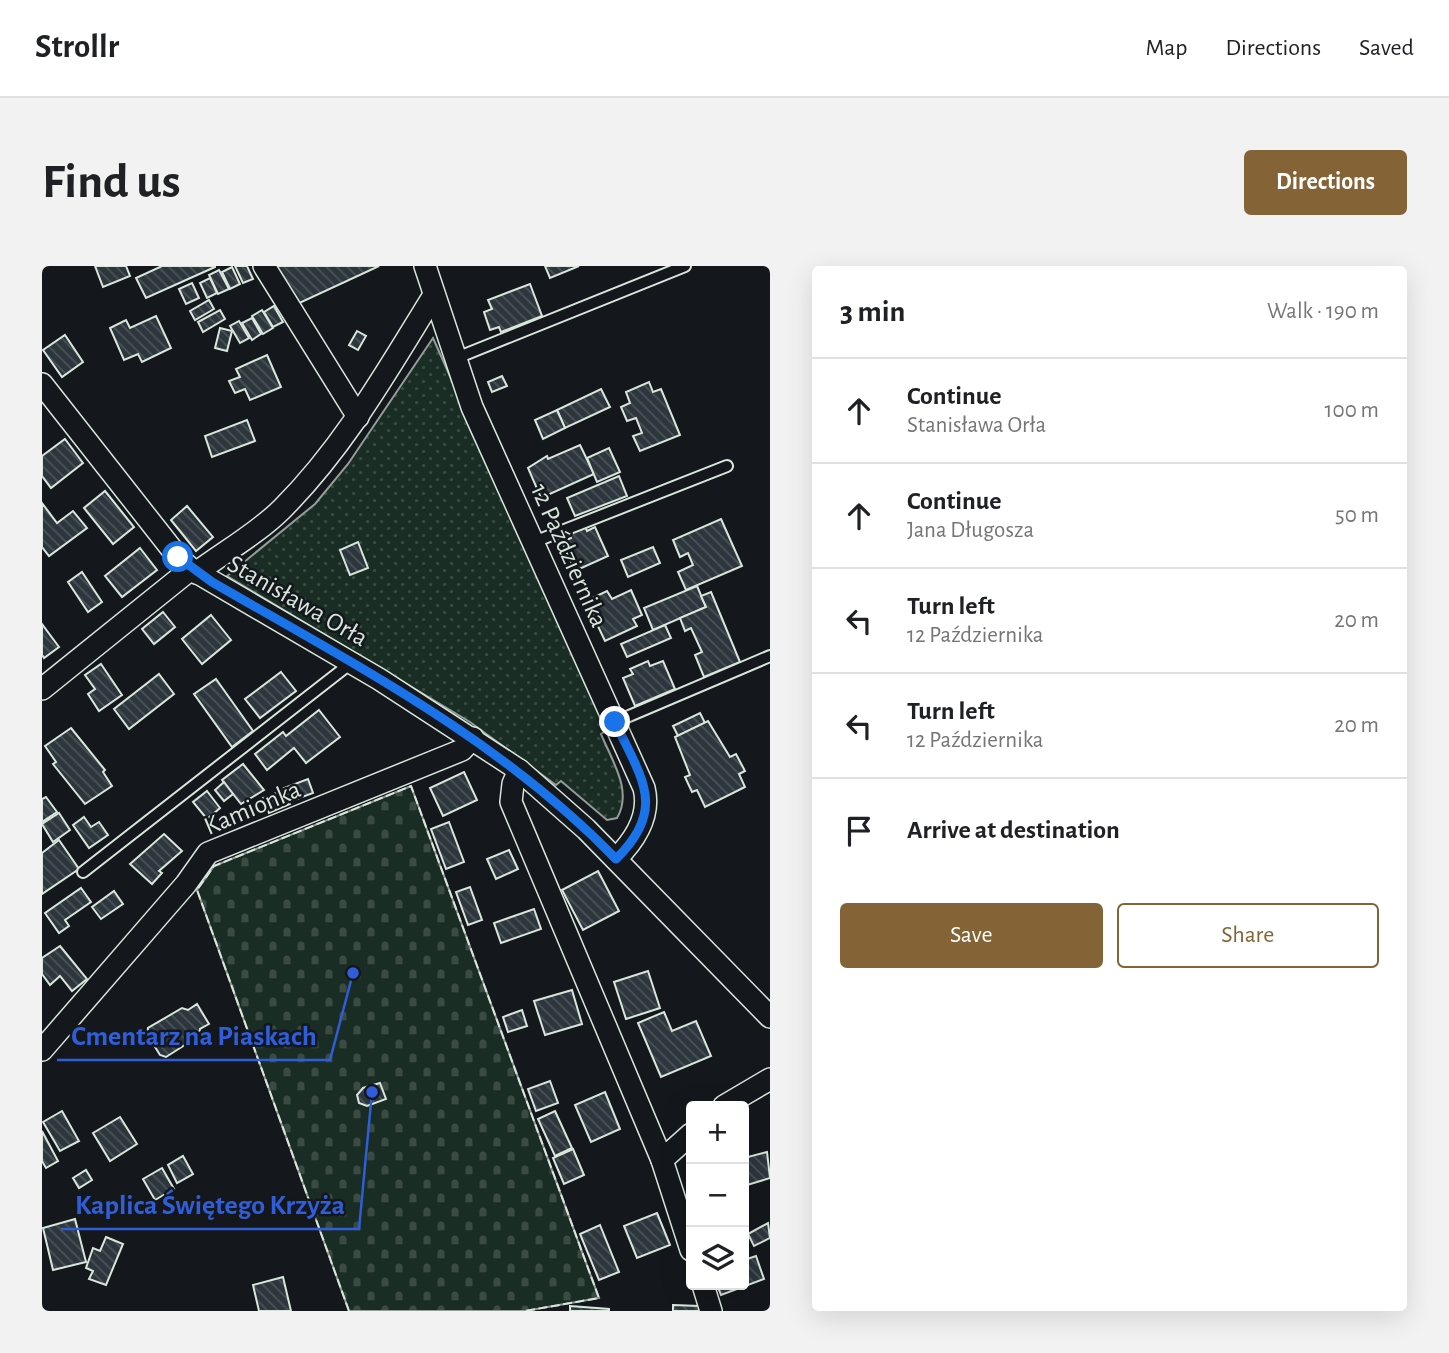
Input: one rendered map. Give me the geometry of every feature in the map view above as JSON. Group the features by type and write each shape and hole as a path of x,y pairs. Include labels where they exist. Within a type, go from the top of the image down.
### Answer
{"street":[{"path":"264,266 358,417"},
{"name":"12 Października","path":"425,266 472,407 615,722 647,799 643,821 633,839 616,859"},
{"path":"42,689 193,571 281,511 326,461 358,417 434,295"},
{"name":"Stanisława Orła","path":"42,384 178,557 193,571 351,663 473,738 519,770 563,806 770,1017"},
{"name":"Kamionka","path":"42,1050 186,884 208,853 462,750 473,738"},
{"path":"519,770 513,784 511,803 662,1160 686,1234"},
{"path":"733,1101 770,1079"},
{"path":"662,1160 686,1138"},
{"path":"705,1290 711,1311"}],"lane":[{"path":"454,359 685,266"},
{"path":"534,542 727,466"},
{"path":"615,722 770,656"},
{"path":"83,872 351,663"}],"green space":[{"path":"433,338 607,730 601,734 622,787 623,797 617,818 607,820 561,781 556,785 470,722 227,576 315,504 348,464"},
{"path":"411,786 599,1298 525,1311 349,1311 197,890 214,866"}],"building":[{"path":"95,266 126,266 130,276 103,287"},
{"path":"162,266 215,267 146,298 136,278"},
{"path":"235,266 247,266 253,279 243,283"},
{"path":"275,266 379,266 293,306"},
{"path":"545,266 579,266 550,278"},
{"path":"232,267 240,284 230,289 222,272"},
{"path":"219,270 229,289 218,294 209,275"},
{"path":"210,278 217,293 207,298 200,283"},
{"path":"192,283 199,298 186,304 179,289"},
{"path":"530,284 542,316 501,332 499,327 490,330 484,312 492,309 488,300"},
{"path":"209,300 214,309 195,320 190,311"},
{"path":"274,306 283,322 273,327 264,312"},
{"path":"220,310 225,319 203,332 198,322"},
{"path":"262,310 273,328 263,334 252,316"},
{"path":"156,316 171,348 142,362 138,354 124,360 110,328 126,320 130,328"},
{"path":"252,318 261,334 252,340 242,323"},
{"path":"239,321 249,338 240,343 230,326"},
{"path":"220,328 232,331 227,351 215,348"},
{"path":"357,331 366,336 358,350 349,345"},
{"path":"65,335 83,362 62,377 43,350"},
{"path":"267,355 281,387 250,400 245,389 235,393 229,381 240,377 236,369"},
{"path":"502,376 507,386 492,392 488,382"},
{"path":"649,382 653,392 661,389 680,435 640,451 633,436 642,433 636,418 627,421 621,407 630,403 626,392"},
{"path":"601,389 610,407 565,428 557,410"},
{"path":"557,410 565,428 543,439 535,420"},
{"path":"247,420 255,441 212,457 205,436"},
{"path":"65,439 83,463 51,488 42,476 42,456"},
{"path":"580,445 594,474 541,498 528,468 547,456 548,459"},
{"path":"609,448 620,472 597,482 587,458"},
{"path":"619,476 627,496 575,516 567,498"},
{"path":"105,491 134,527 113,544 84,508"},
{"path":"42,503 57,523 73,511 87,528 49,556 42,547"},
{"path":"187,506 213,537 196,551 171,520"},
{"path":"721,519 742,566 686,590 678,572 693,565 688,553 680,557 673,540"},
{"path":"585,526 587,531 595,527 608,556 575,571 562,542 571,538 568,533"},
{"path":"358,542 368,568 350,575 340,550"},
{"path":"653,547 660,563 628,577 621,560"},
{"path":"140,548 157,570 122,597 105,576"},
{"path":"82,572 102,602 88,612 68,582"},
{"path":"697,586 706,607 653,630 644,608"},
{"path":"631,590 642,615 633,619 637,626 605,641 586,601 607,591 612,599"},
{"path":"711,592 740,662 704,677 695,655 702,652 691,628 685,631 680,618 706,607 701,596"},
{"path":"163,612 175,627 154,644 142,629"},
{"path":"211,615 231,640 202,664 182,639"},
{"path":"42,624 59,647 44,658 42,655"},
{"path":"665,625 671,638 627,657 621,644"},
{"path":"648,661 650,666 663,661 675,689 635,706 623,678 633,674 630,669"},
{"path":"101,664 122,695 99,711 88,694 95,689 85,675"},
{"path":"281,672 296,691 260,718 245,699"},
{"path":"159,674 174,694 129,729 114,709"},
{"path":"216,679 253,731 232,747 194,694"},
{"path":"319,710 340,737 306,763 294,748 267,770 255,754 283,732 286,736"},
{"path":"700,713 705,723 678,736 673,726"},
{"path":"708,721 730,757 736,754 745,771 739,774 745,787 705,807 697,790 692,792 685,777 690,775 675,737"},
{"path":"71,728 105,770 103,772 112,786 85,804 53,764 56,762 45,746"},
{"path":"243,764 264,790 241,804 222,780"},
{"path":"464,772 477,800 443,816 430,788"},
{"path":"308,779 313,793 289,802 284,788"},
{"path":"224,782 233,794 224,801 215,790"},
{"path":"284,790 290,804 269,813 263,798"},
{"path":"207,791 220,808 207,819 193,802"},
{"path":"46,797 57,812 42,822 42,799"},
{"path":"59,813 70,830 53,842 42,824"},
{"path":"84,817 91,827 99,822 108,835 89,848 73,825"},
{"path":"449,822 464,862 446,869 431,829"},
{"path":"164,834 182,851 159,871 162,873 152,884 130,864"},
{"path":"59,840 79,869 42,894 42,853"},
{"path":"509,850 518,869 496,879 487,859"},
{"path":"598,871 619,911 583,930 562,890"},
{"path":"470,887 482,920 468,925 456,892"},
{"path":"81,888 91,902 65,920 69,926 59,933 45,913"},
{"path":"114,891 123,904 101,919 92,907"},
{"path":"534,909 541,929 501,943 494,923"},
{"path":"60,946 87,979 72,991 60,976 50,985 42,974 42,958"},
{"path":"648,971 660,1008 626,1019 614,982"},
{"path":"572,990 582,1024 545,1035 534,1001"},
{"path":"197,1004 209,1024 200,1029 199,1036 166,1057 160,1055 147,1034 148,1028 182,1008 188,1010"},
{"path":"522,1010 527,1026 508,1032 503,1017"},
{"path":"664,1012 672,1031 696,1021 711,1056 661,1077 638,1023"},
{"path":"550,1081 558,1103 536,1111 528,1089"},
{"path":"380,1083 386,1099 367,1106 359,1103 357,1095 363,1088"},
{"path":"605,1092 620,1129 591,1142 575,1105"},
{"path":"62,1111 79,1141 60,1151 43,1122"},
{"path":"555,1111 572,1148 555,1156 538,1119"},
{"path":"120,1117 137,1144 110,1161 93,1133"},
{"path":"42,1131 58,1161 46,1168 42,1161"},
{"path":"573,1149 584,1175 564,1184 553,1158"},
{"path":"767,1152 770,1178 749,1184 749,1157"},
{"path":"183,1156 193,1174 177,1183 168,1165"},
{"path":"162,1168 174,1189 155,1200 143,1179"},
{"path":"86,1170 92,1180 79,1188 73,1178"},
{"path":"657,1213 670,1245 637,1258 624,1226"},
{"path":"75,1219 86,1262 53,1270 43,1228"},
{"path":"768,1223 770,1238 754,1246 749,1233"},
{"path":"600,1225 619,1272 599,1280 580,1234"},
{"path":"106,1237 123,1244 106,1285 89,1279 93,1271 86,1268 93,1248 100,1251"},
{"path":"756,1256 764,1279 749,1285 749,1258"},
{"path":"283,1277 291,1311 259,1311 253,1285"},
{"path":"719,1290 734,1290 721,1295"},
{"path":"673,1305 699,1306 699,1311 673,1311"},
{"path":"570,1306 609,1309 609,1311 570,1311"}],"fence":[{"path":"349,1311 197,890 214,866 411,786 599,1298 525,1311"}],"place":[{"name":"Cmentarz na Piaskach","path":"353,973"},
{"name":"Kaplica Świętego Krzyża","path":"372,1092"}],"route":[{"path":"178,557 212,582 379,679 473,738 519,770 563,806 616,859 633,839 643,821 647,799 645,788 615,722"}]}
